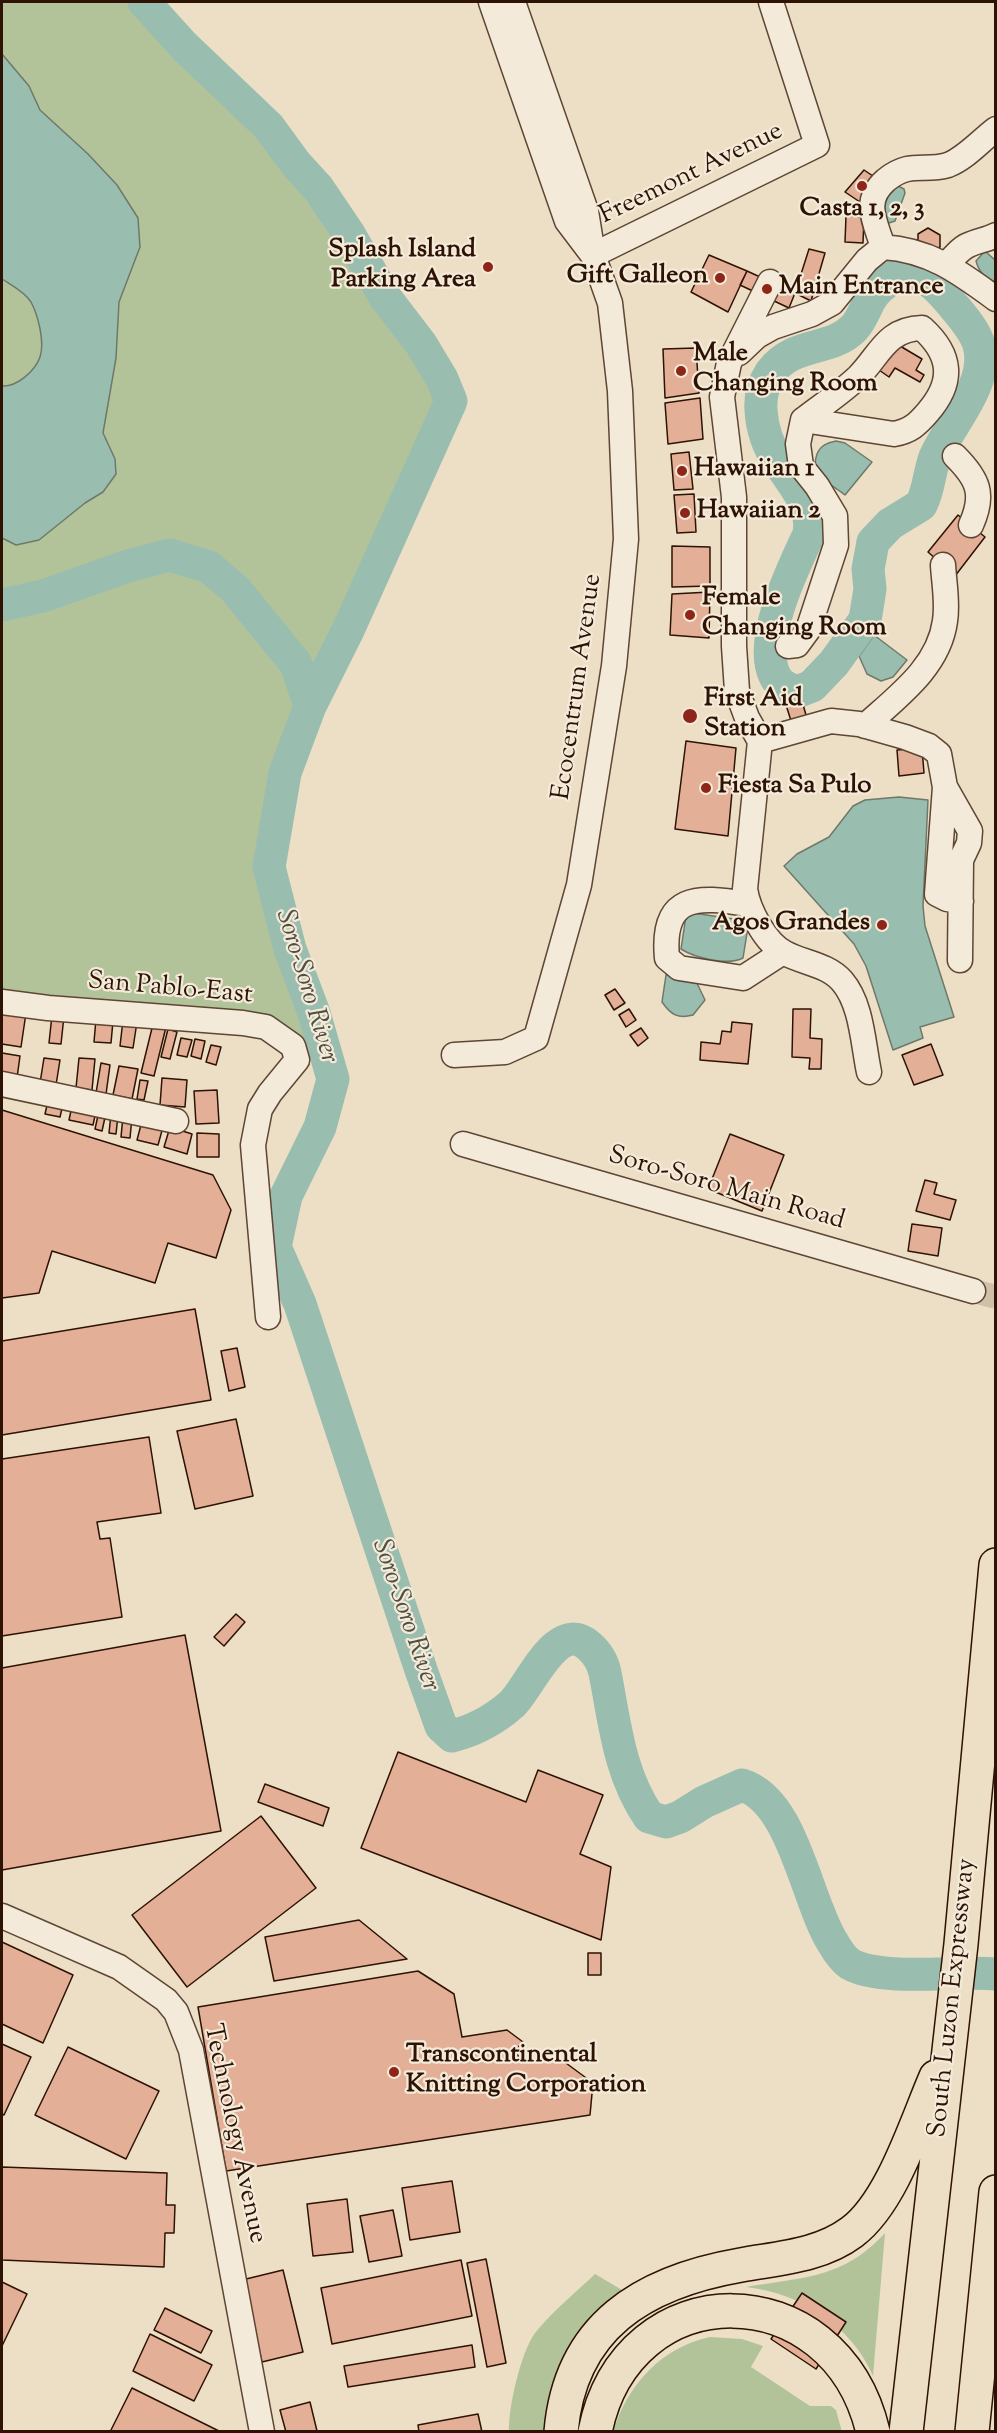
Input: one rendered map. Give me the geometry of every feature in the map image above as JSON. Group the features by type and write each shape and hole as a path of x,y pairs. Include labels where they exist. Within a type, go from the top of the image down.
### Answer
{"highway":[{"name":"South Luzon Expressway","path":"906,2432 961,1944 996,1565"},
{"path":"561,2432 563,2411 575,2370 595,2337 622,2310 640,2297 685,2278 739,2265 788,2258 824,2248 846,2236 866,2220 882,2199 896,2172 950,2042"},
{"path":"972,2432 996,2192"},
{"path":"595,2432 602,2406 612,2383 639,2349 659,2333 681,2320 698,2314 725,2310 754,2312 776,2318 808,2332 823,2344 849,2374 873,2432"}],"street":[{"name":"Ecocentrum Avenue","path":"491,2 567,221 593,255"},
{"name":"Ecocentrum Avenue","path":"454,1055 505,1052 536,1038 579,885 614,666 626,539 620,391 609,303 593,255 586,211 513,2"},
{"name":"Freemont Avenue","path":"593,255 817,145 771,2"},
{"path":"883,248 872,209 872,196 883,183 893,174 908,169 928,170 950,164 969,152 996,129"},
{"path":"947,264 963,248 973,243 984,242 996,235"},
{"path":"729,363 757,336 773,327 812,314 832,303 867,260 883,248 903,249 947,264 996,299"},
{"path":"770,282 729,363 722,396 734,497 736,578 734,646 737,691 747,718 760,741 745,872 747,904 760,926 783,952 828,969 842,981 855,1004 869,1072"},
{"path":"788,646 797,645 808,630 836,545 835,516 817,486 801,466 798,444 803,420 859,376 890,339 898,333 922,328 935,340 944,355 947,377 939,399 918,424 908,431 894,434 803,420"},
{"path":"955,456 970,471 979,494 978,511 971,525"},
{"path":"865,726 917,678 938,645 945,621 943,565"},
{"path":"760,741 831,721 865,726 929,746 939,754 945,787 970,831 969,843 961,860 960,960"},
{"path":"747,904 695,900 679,906 671,916 668,930 668,958 679,968 743,978 783,952"},
{"name":"San Pablo-East","path":"2,1002 48,1008 243,1023 266,1027 293,1046 297,1060 260,1109 253,1145 268,1317"},
{"path":"2,1084 176,1121"},
{"name":"Soro-Soro Main Road","path":"464,1144 973,1291"},
{"name":"Technology Avenue","path":"2,1916 119,1967 166,2000 176,2012 191,2050 235,2276 262,2432"}],"shaded area":[{"path":"2,2 147,3 184,46 269,127 296,164 318,188 349,234 385,297 421,344 442,379 451,401 349,628 310,706 285,773 269,867 290,949 314,1013 333,1079 295,1041 2,993"},
{"path":"2,54 29,86 40,110 88,154 117,185 138,218 140,247 119,302 116,358 103,433 115,459 116,474 103,492 85,503 39,540 16,545 2,538 2,386 14,384 30,373 38,362 42,344 38,321 31,302 22,292 2,279"},
{"path":"894,184 904,189 905,193 895,221 889,223 885,220 884,191"},
{"path":"985,251 995,260 995,282 985,277 977,265 976,261"},
{"path":"836,441 845,443 872,462 845,495 828,483 816,468 815,461 820,448"},
{"path":"874,635 907,660 893,677 881,681 867,674 859,656"},
{"name":"Agos Grandes","path":"899,797 928,800 923,906 925,926 954,1017 920,1027 923,1038 893,1050 866,966 854,944 784,866 797,854 829,837 853,806 865,800"},
{"path":"693,913 741,920 748,927 743,958 729,961 712,960 681,949 686,916"},
{"path":"666,975 695,979 705,1000 693,1015 675,1015 662,1002"},
{"path":"885,2233 873,2376 851,2341 822,2315 786,2296 746,2287 804,2278 838,2268 869,2248"},
{"path":"595,2274 622,2290 590,2319 568,2352 553,2389 546,2431 509,2432 516,2381 530,2342 549,2318"},
{"path":"710,2337 742,2339 763,2346 751,2367 810,2406 831,2406 836,2410 842,2432 613,2432 627,2399 649,2371 677,2349"}],"building":[{"name":"Casta 1, 2, 3","path":"864,170 879,180 860,202 845,192"},
{"path":"846,216 864,217 863,243 845,242"},
{"path":"928,228 940,235 940,247 929,253 918,246 918,234"},
{"path":"809,249 825,253 811,301 795,293"},
{"name":"Gift Galleon","path":"709,255 747,271 728,312 691,292"},
{"name":"Main Entrance","path":"747,271 795,293 789,308 740,285"},
{"path":"895,343 922,359 916,370 924,375 920,382 895,368 889,377 879,370"},
{"name":"Male Changing Room","path":"696,348 699,393 665,398 663,349"},
{"path":"700,398 703,439 668,444 665,403"},
{"name":"Hawaiian 1","path":"689,452 693,489 674,490 671,454"},
{"name":"Hawaiian 2","path":"694,494 696,532 677,533 674,495"},
{"path":"958,515 985,537 955,576 928,552"},
{"path":"672,546 710,547 710,586 672,587"},
{"name":"Female Changing Room","path":"710,592 709,638 670,635 672,594"},
{"path":"802,701 808,722 793,727 786,705"},
{"name":"Fiesta Sa Pulo","path":"686,741 736,748 728,836 675,829"},
{"path":"922,748 924,773 899,776 897,750"},
{"path":"615,989 625,1003 614,1010 605,995"},
{"path":"2,1009 26,1013 21,1047 2,1044"},
{"path":"629,1009 636,1020 626,1027 619,1015"},
{"path":"793,1009 811,1009 810,1038 822,1039 821,1069 809,1069 810,1058 792,1057"},
{"path":"52,1015 64,1016 61,1044 49,1043"},
{"path":"96,1019 113,1021 111,1043 94,1042"},
{"path":"123,1020 137,1022 133,1048 120,1046"},
{"path":"732,1022 752,1024 748,1064 700,1060 701,1042 720,1044 722,1031 731,1032"},
{"path":"153,1024 166,1027 154,1076 141,1073"},
{"path":"641,1028 648,1038 638,1046 630,1035"},
{"path":"168,1029 177,1032 170,1059 161,1057"},
{"path":"181,1038 192,1040 187,1057 177,1055"},
{"path":"195,1039 205,1041 201,1059 191,1056"},
{"path":"931,1044 943,1075 914,1085 902,1055"},
{"path":"211,1045 221,1047 216,1065 206,1062"},
{"path":"2,1053 20,1056 17,1078 2,1075"},
{"path":"44,1058 60,1060 56,1085 40,1083"},
{"path":"79,1058 95,1059 92,1090 76,1088"},
{"path":"101,1063 110,1065 106,1094 96,1093"},
{"path":"119,1066 138,1069 132,1099 113,1095"},
{"path":"162,1078 187,1080 185,1107 160,1105"},
{"path":"140,1080 148,1081 144,1100 137,1099"},
{"path":"217,1090 219,1123 196,1124 194,1091"},
{"path":"48,1101 63,1104 60,1117 45,1114"},
{"path":"72,1106 96,1111 93,1125 69,1120"},
{"path":"2,1110 213,1175 231,1210 216,1258 168,1243 155,1283 52,1251 39,1293 2,1298"},
{"path":"99,1111 106,1113 102,1131 95,1129"},
{"path":"111,1114 118,1115 116,1134 109,1133"},
{"path":"123,1116 132,1117 130,1138 121,1137"},
{"path":"142,1121 163,1127 158,1145 137,1140"},
{"path":"170,1127 192,1134 187,1154 164,1147"},
{"path":"197,1133 219,1134 219,1157 197,1157"},
{"path":"730,1134 784,1155 762,1211 708,1189"},
{"path":"925,1180 937,1183 934,1194 956,1200 950,1220 916,1211"},
{"path":"912,1224 942,1228 938,1256 908,1251"},
{"path":"195,1309 211,1400 2,1435 2,1341"},
{"path":"237,1348 245,1387 229,1391 221,1351"},
{"path":"236,1419 253,1496 195,1509 177,1431"},
{"path":"149,1437 161,1513 97,1522 100,1539 110,1538 122,1617 2,1636 2,1459"},
{"path":"236,1614 245,1622 224,1646 214,1637"},
{"path":"185,1635 221,1831 2,1870 2,1668"},
{"path":"398,1752 526,1802 538,1770 603,1795 580,1854 611,1867 601,1940 361,1848"},
{"path":"265,1784 329,1808 323,1826 258,1802"},
{"path":"261,1816 316,1888 187,1987 132,1915"},
{"path":"359,1920 407,1959 274,1981 265,1937"},
{"path":"2,1942 73,1975 43,2043 2,2024"},
{"path":"588,1953 601,1953 601,1975 588,1975"},
{"name":"Transcontinental Knitting Corporation","path":"418,1971 454,1994 462,2037 507,2030 523,2042 515,2051 520,2059 534,2061 547,2049 593,2083 590,2115 226,2171 198,2007"},
{"path":"2,2044 31,2057 4,2115 2,2114"},
{"path":"68,2047 159,2091 126,2159 35,2115"},
{"path":"2,2167 167,2173 166,2205 175,2205 174,2233 165,2233 164,2267 2,2260"},
{"path":"452,2181 460,2232 410,2240 402,2188"},
{"path":"347,2199 353,2252 313,2256 307,2204"},
{"path":"393,2210 402,2256 369,2262 360,2216"},
{"path":"486,2259 506,2363 487,2367 467,2263"},
{"path":"461,2260 472,2316 332,2344 321,2288"},
{"path":"283,2270 303,2352 262,2362 242,2280"},
{"path":"2,2282 27,2294 2,2346"},
{"path":"802,2293 846,2322 816,2369 771,2339"},
{"path":"165,2308 212,2331 201,2353 154,2330"},
{"path":"150,2334 212,2365 194,2401 133,2371"},
{"path":"472,2345 475,2367 348,2387 344,2366"},
{"path":"132,2388 221,2432 110,2432"},
{"path":"310,2402 317,2431 286,2432 280,2410"},
{"path":"478,2414 482,2432 419,2432 418,2425"}],"waterway":[{"name":"Soro-Soro River","path":"144,2 184,46 269,127 296,164 318,188 349,234 385,297 421,344 442,379 451,401 349,628 310,706 285,773 269,867 290,949 314,1013 333,1079 320,1127 286,1196 275,1247 300,1304 441,1726 452,1736 469,1731 491,1720 512,1704 555,1647 566,1640 577,1639 592,1649 603,1666 619,1748 631,1783 649,1817 666,1822 742,1785 760,1795 787,1831 823,1925 836,1949 850,1964 881,1973 996,1974"},
{"path":"899,273 916,275 929,281 963,318 979,345 981,359 979,374 967,403 935,457 921,505 890,524 873,542 868,569 870,589 865,620 834,663 812,686 797,692 784,686 775,676 770,644 779,605 809,534 810,523 801,495 774,455 766,437 761,410 763,390 771,372 790,355 845,336 859,322 876,292 899,273"},
{"path":"2,605 43,596 128,566 170,555 209,567 235,589 296,664 310,706"}],"tunnel":[{"path":"973,1291 996,1297"}],"place":[{"name":"Casta 1, 2, 3","path":"862,186"},
{"name":"Splash Island Parking Area","path":"488,267"},
{"name":"Gift Galleon","path":"720,278"},
{"name":"Main Entrance","path":"767,289"},
{"name":"Male Changing Room","path":"681,371"},
{"name":"Hawaiian 1","path":"682,471"},
{"name":"Hawaiian 2","path":"685,513"},
{"name":"Female Changing Room","path":"690,615"},
{"name":"First Aid Station","path":"690,716"},
{"name":"Fiesta Sa Pulo","path":"706,788"},
{"name":"Agos Grandes","path":"882,925"},
{"name":"Transcontinental Knitting Corporation","path":"394,2072"}]}
